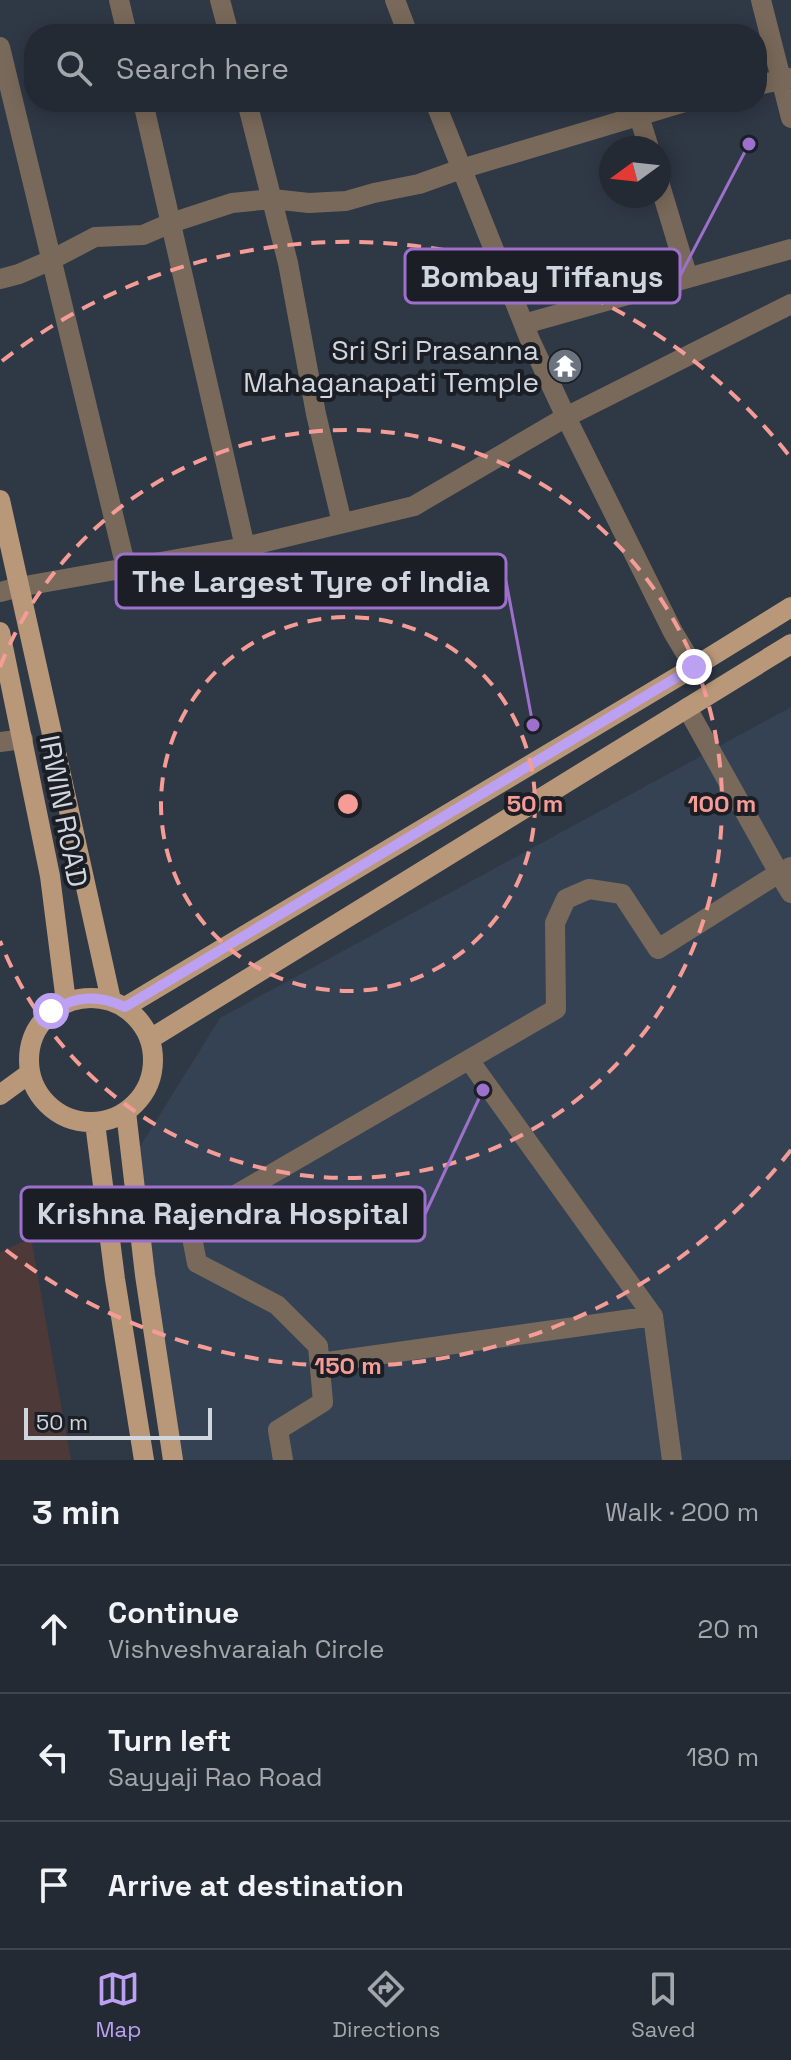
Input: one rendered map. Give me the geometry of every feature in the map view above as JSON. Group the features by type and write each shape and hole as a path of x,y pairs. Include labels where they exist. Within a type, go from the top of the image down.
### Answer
{"main road":[{"path":"0,500 10,590 118,1004"},
{"path":"118,1004 791,607"},
{"name":"IRWIN ROAD","path":"0,632 50,876 66,1002"},
{"path":"150,1039 791,644"},
{"path":"97,997 118,1004 140,1021 150,1039 154,1059 151,1080 141,1098 126,1112 111,1119 95,1123 61,1115 36,1090 30,1073 32,1039 51,1011 66,1002 97,997"},
{"path":"0,1095 30,1073"},
{"path":"126,1112 145,1275 173,1460"},
{"path":"95,1123 115,1279 144,1460"},
{"path":"115,1279 145,1275"}],"street":[{"path":"119,0 125,24"},
{"path":"220,0 226,24"},
{"path":"395,0 404,24"},
{"path":"761,0 786,79 791,118"},
{"path":"0,47 126,568"},
{"path":"145,112 245,547"},
{"path":"250,112 288,263 316,414 342,523"},
{"path":"439,112 524,324 566,417 673,632 694,667"},
{"path":"0,279 51,260 95,237 143,235 232,203 272,199 309,203 346,201 419,184 652,112"},
{"path":"639,116 645,136"},
{"path":"667,208 688,278"},
{"path":"524,324 791,249"},
{"path":"10,590 245,547 414,506 566,417 791,304"},
{"path":"687,708 785,870 791,893"},
{"path":"0,742 23,739"},
{"path":"283,1460 278,1430 323,1402 318,1346 277,1305 197,1263 189,1222 556,1009 555,923 566,899 589,889 622,894 658,949 785,870"},
{"path":"469,1060 653,1316 672,1460"},
{"path":"320,1363 653,1316"}],"shaded area":[{"path":"791,707 791,1460 174,1460 131,1161 220,1018"},
{"path":"31,1238 71,1460 0,1460 0,1252"}],"place":[{"name":"Bombay Tiffanys","path":"749,144"},
{"name":"Sri Sri Prasanna Mahaganapati Temple","path":"565,366"},
{"name":"The Largest Tyre of India","path":"533,725"},
{"name":"Krishna Rajendra Hospital","path":"483,1090"}],"route":[{"path":"51,1011 66,1002 97,997 125,1007 694,667"}]}
